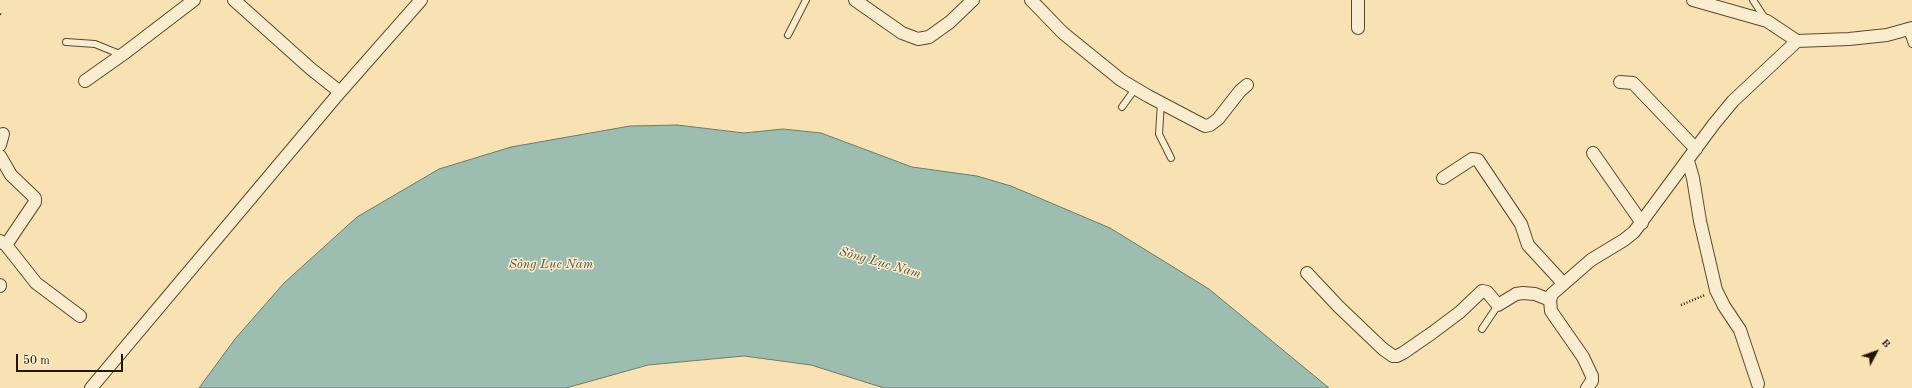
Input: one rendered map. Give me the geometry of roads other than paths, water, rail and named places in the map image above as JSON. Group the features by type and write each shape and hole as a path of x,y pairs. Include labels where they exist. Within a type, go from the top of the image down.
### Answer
{"street":[{"path":"86,81 194,0"},
{"path":"234,0 311,69 340,92"},
{"path":"91,388 340,92 421,0"},
{"path":"855,0 902,33 918,39 929,37 950,22 973,0"},
{"path":"1030,0 1089,55 1135,89 1205,126 1210,125 1218,119 1240,91 1247,85"},
{"path":"1358,0 1358,28"},
{"path":"1693,0 1767,21 1797,41 1849,39 1887,35 1910,29"},
{"path":"1587,388 1592,381 1592,376 1583,357 1550,311 1550,300 1552,294 1590,260 1624,240 1642,223 1714,124 1733,101 1797,41"},
{"path":"1620,82 1633,83 1696,149"},
{"path":"1593,154 1642,223"},
{"path":"0,156 11,175 35,198 32,208 3,243 36,283 80,316"},
{"path":"1443,178 1472,159 1478,160 1521,224 1528,245 1563,283"},
{"path":"1688,161 1693,178 1700,221 1716,290 1724,306 1740,330 1758,384"},
{"path":"1307,273 1344,312 1393,356 1403,353 1423,340 1460,312 1482,292 1487,292 1498,304 1516,294 1523,293 1535,294 1550,300"}],"lane":[{"path":"788,35 806,0"},
{"path":"1753,0 1767,21"},
{"path":"1910,29 1912,44"},
{"path":"66,42 95,44 122,55"},
{"path":"1122,107 1135,89"},
{"path":"1161,103 1159,134 1171,158"},
{"path":"1482,329 1498,304"}],"water":[{"name":"Sông Lục Nam","path":"677,125 744,133 783,129 821,133 912,167 977,176 1011,186 1110,228 1209,289 1329,388 884,388 811,365 744,356 648,365 566,388 199,388 235,339 284,283 357,217 439,169 511,147 630,126"}]}
